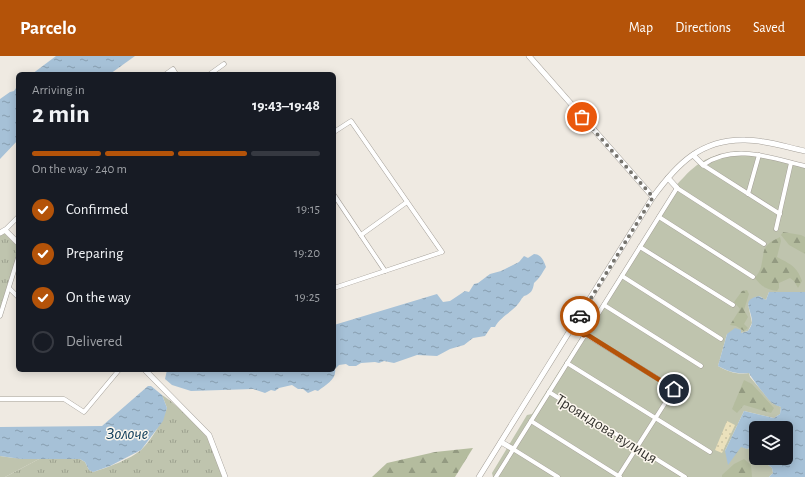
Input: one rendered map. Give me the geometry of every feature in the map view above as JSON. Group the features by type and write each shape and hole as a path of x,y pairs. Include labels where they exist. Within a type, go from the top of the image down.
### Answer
{"street":[{"path":"529,56 653,197"},
{"path":"213,72 224,64"},
{"path":"336,131 351,121 442,252 336,287"},
{"path":"478,477 653,197 679,165 693,155 711,146 729,141 746,140 762,142 805,151"},
{"path":"703,166 715,158 739,153 805,166"},
{"path":"693,155 703,166 780,214"},
{"path":"748,194 759,156"},
{"path":"776,229 791,163"},
{"path":"668,178 677,188 764,244"},
{"path":"496,477 677,188"},
{"path":"336,198 385,271"},
{"path":"361,235 407,202"},
{"path":"659,217 753,277"},
{"path":"0,234 16,219"},
{"path":"5,230 16,241"},
{"path":"640,247 734,304"},
{"path":"0,316 16,265"},
{"path":"622,276 721,339"},
{"path":"9,288 16,295"},
{"path":"604,305 701,366"},
{"path":"572,328 585,334 686,396"},
{"path":"567,363 710,452"},
{"path":"0,399 64,399 84,412 116,372"},
{"path":"147,372 209,436 225,477"},
{"path":"531,421 619,477 674,389"},
{"name":"Трояндова вулиця","path":"549,392 685,477"},
{"path":"501,442 558,477"}],"green space":[{"path":"739,151 756,153 805,165 805,292 769,292 766,300 759,296 748,304 752,323 748,331 727,334 718,366 741,374 749,373 750,377 772,403 781,407 780,414 774,418 744,411 725,451 741,446 747,449 749,448 749,465 768,465 772,468 773,473 769,477 493,477 492,473 527,415 532,414 676,185 702,161 722,154"},
{"path":"783,232 805,237 805,254 789,245 781,235"},
{"path":"5,234 16,245 16,258 0,309 0,235"},
{"path":"780,237 781,241 777,257 795,269 802,281 798,288 794,281 790,278 779,283 779,288 777,291 764,287 755,278 761,268 765,249 770,243"},
{"path":"747,290 749,294 744,310 748,317 744,324 748,328 744,331 736,326 730,325 740,309 734,302 742,291"},
{"path":"744,380 752,384 774,408 771,413 744,405 737,413 732,409"},
{"path":"162,395 174,403 188,416 210,442 222,477 5,477 39,459 80,459 85,462 89,470 93,472 131,457 145,446 159,425 167,408"},
{"path":"473,448 455,477 372,477 387,463 435,452"},
{"path":"0,456 21,459 39,459 5,477 0,477"},
{"path":"744,459 749,465 751,465 752,477 722,477 722,475 734,464"}],"sand":[{"path":"727,421 735,425 722,453 715,450"}],"water":[{"path":"56,56 135,56 113,72 35,72"},
{"path":"16,88 16,142 0,159 0,99 14,91"},
{"path":"536,254 543,260 546,267 534,283 530,293 523,297 515,307 497,323 495,327 491,327 485,336 473,338 464,345 450,349 437,356 417,355 394,363 384,361 379,363 361,363 356,366 349,366 346,364 339,365 336,368 336,324 437,294 443,302 450,301 465,291 469,292 474,284 478,283 490,274 501,271 519,262 524,256 528,258"},
{"path":"769,292 805,292 805,477 769,477 773,473 772,468 768,465 793,465 793,421 749,421 749,448 741,447 728,465 725,451 744,411 774,418 780,414 781,407 770,401 749,373 733,372 718,366 727,334 735,328 741,330 741,333 748,331 751,326 752,317 748,306 750,300 759,296 766,300"},
{"path":"167,372 335,372 333,379 330,382 318,391 315,390 308,393 303,389 298,389 292,385 265,393 253,389 191,391 172,385 165,379"},
{"name":"Золоче","path":"148,386 151,386 162,395 167,408 163,421 141,450 110,466 93,472 89,470 85,462 80,459 21,459 0,456 0,427 102,426"}],"way so far":[{"path":"580,316 653,197 582,117"}],"route":[{"path":"580,316 572,328 584,335 586,334 674,389"}]}
